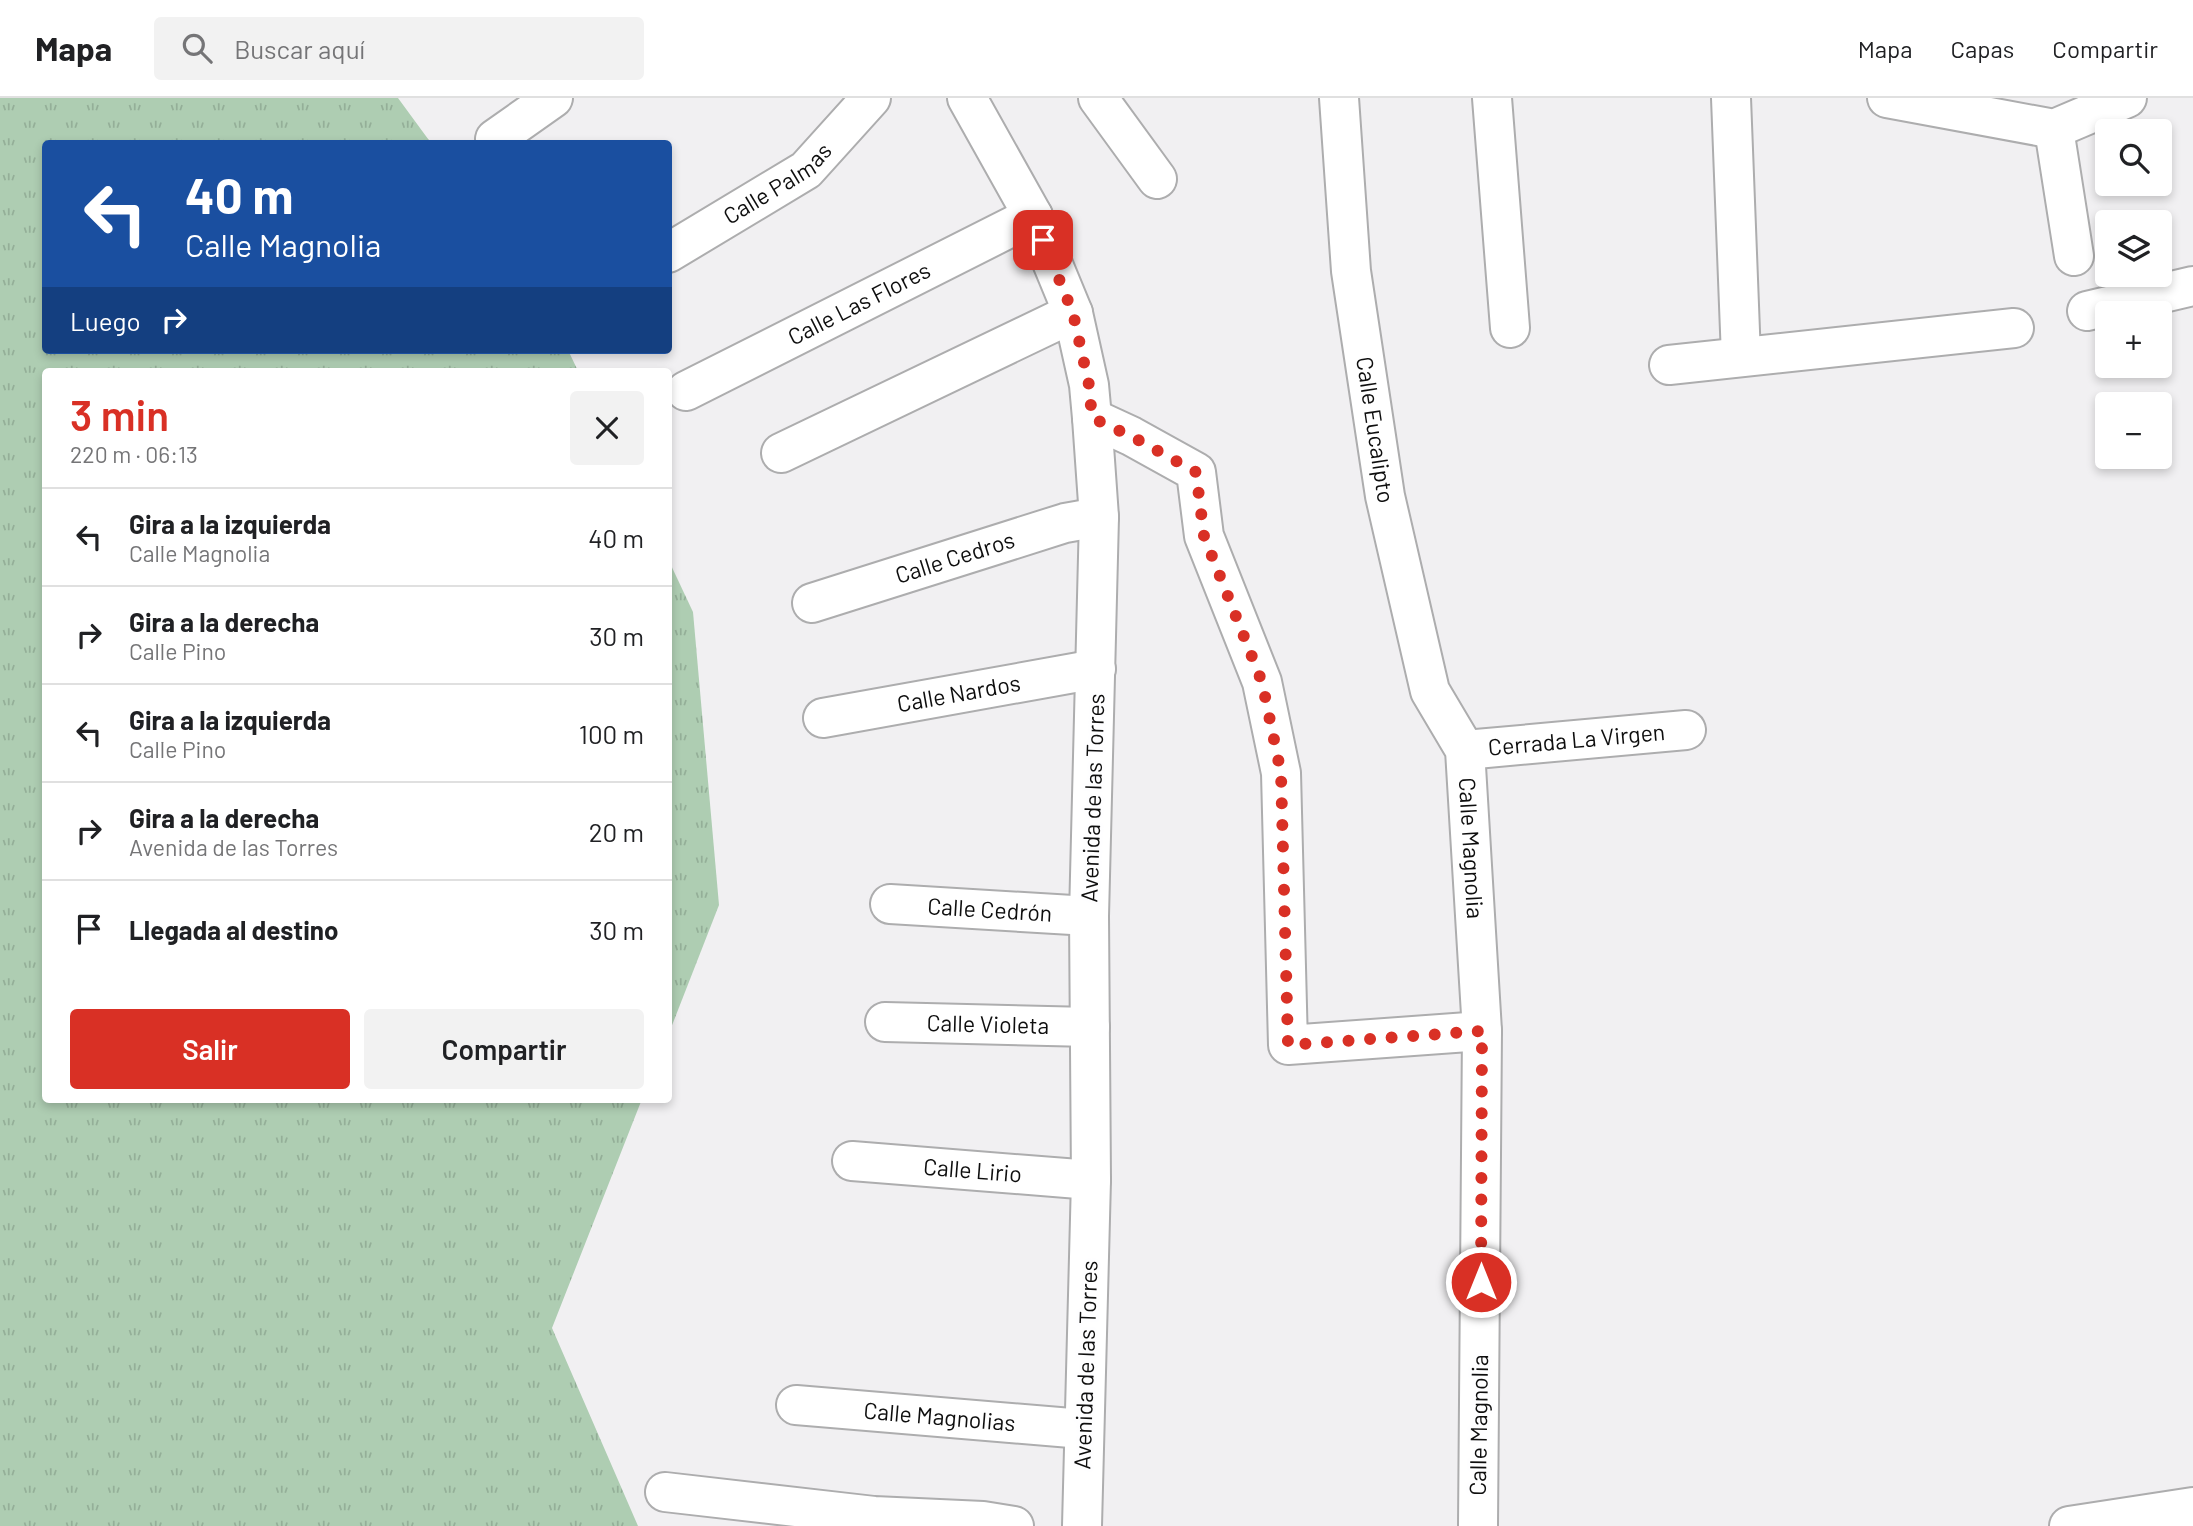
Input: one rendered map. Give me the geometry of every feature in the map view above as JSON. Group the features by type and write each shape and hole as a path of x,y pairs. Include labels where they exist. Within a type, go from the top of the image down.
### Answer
{"street":[{"path":"495,139 553,98"},
{"name":"Calle Palmas","path":"672,251 806,170 871,98"},
{"name":"Avenida de las Torres","path":"967,98 1033,216 1073,313 1089,385 1092,418 1099,517 1089,916 1091,1180 1082,1526"},
{"path":"1098,98 1157,179"},
{"name":"Calle Eucalipto","path":"1339,98 1351,271 1385,496 1430,691 1465,750"},
{"path":"1492,98 1510,328"},
{"path":"1731,98 1741,357"},
{"path":"1887,98 2054,129 2127,98"},
{"path":"2054,129 2074,256"},
{"name":"Calle Las Flores","path":"686,391 1033,216"},
{"path":"2087,311 2193,286"},
{"path":"780,453 1073,313"},
{"path":"1669,365 2014,328"},
{"path":"1092,418 1196,472 1204,536 1262,682 1281,773 1288,1045 1482,1031"},
{"name":"Calle Cedros","path":"812,603 1065,523 1099,517"},
{"name":"Calle Nardos","path":"823,718 1096,669"},
{"name":"Cerrada La Virgen","path":"1465,750 1686,730"},
{"name":"Calle Magnolia","path":"1465,750 1482,1031 1478,1526"},
{"name":"Calle Cedrón","path":"890,904 1089,916"},
{"name":"Calle Violeta","path":"885,1022 1090,1027"},
{"name":"Calle Lirio","path":"852,1161 1091,1180"},
{"name":"Calle Magnolias","path":"796,1405 1083,1429"},
{"path":"665,1492 874,1516 983,1521 1014,1526"},
{"path":"2069,1526 2193,1507"}],"green space":[{"path":"0,98 398,98 429,140 42,140 42,354 570,354 577,368 42,368 42,1103 640,1103 552,1328 638,1526 0,1526"},
{"path":"672,567 693,612 719,905 672,1025"}],"route":[{"path":"1043,240 1073,313 1089,385 1092,418 1196,472 1204,536 1262,682 1281,773 1288,1045 1482,1031 1481,1282"}]}
